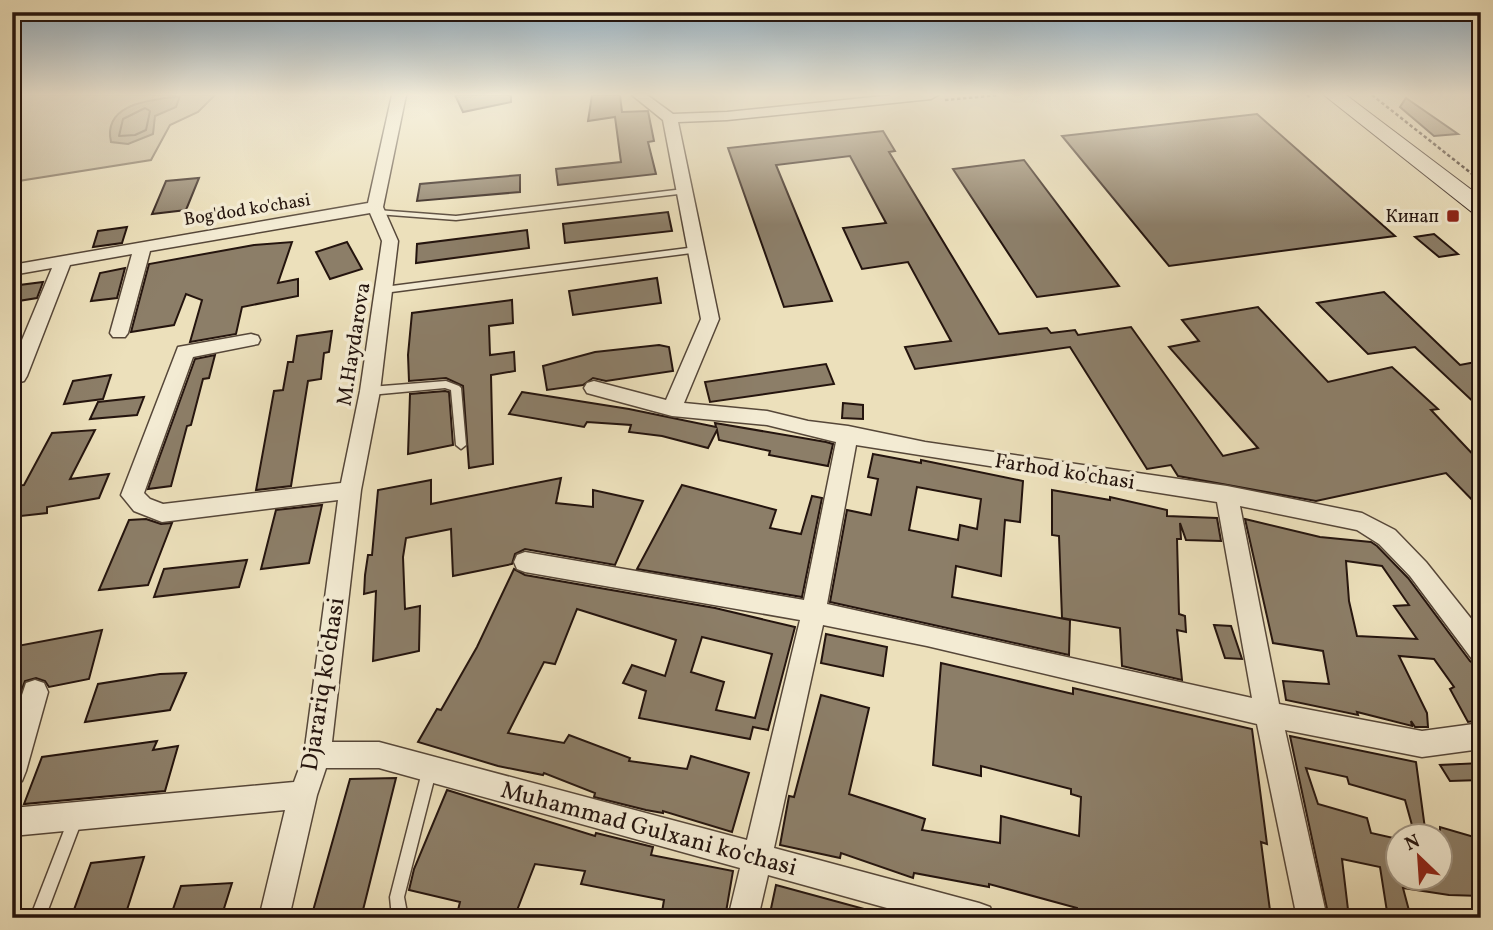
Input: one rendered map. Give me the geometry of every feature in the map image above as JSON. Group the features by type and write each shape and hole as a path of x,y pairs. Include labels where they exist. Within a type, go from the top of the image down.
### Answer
{"main road":[{"path":"1390,138 1481,208"},
{"path":"1409,138 1481,194"}],"street":[{"path":"376,210 390,138"},
{"path":"672,409 710,319 674,138"},
{"name":"Bog'dod ko'chasi","path":"12,270 142,246 376,210"},
{"name":"M.Haydarova","path":"350,490 370,391 390,241 376,210"},
{"path":"119,333 142,246"},
{"path":"12,377 17,376 63,261"},
{"path":"251,340 185,352 132,495 142,505 162,513 350,490"},
{"name":"Farhod ko'chasi","path":"594,388 672,409 767,418 807,429 848,434 925,450 1227,495 1362,522 1375,528 1418,569 1481,651"},
{"path":"743,918 814,612 848,434"},
{"name":"Djarariq ko'chasi","path":"274,918 303,795 317,755 350,490"},
{"path":"1227,495 1268,715 1312,918"},
{"path":"525,562 814,612 927,635 1268,715 1422,744 1481,736"},
{"path":"12,771 35,692"},
{"name":"Muhammad Gulxani ko'chasi","path":"317,755 379,755 979,918"},
{"path":"12,822 303,795"}],"lane":[{"path":"376,210 456,218 684,191"},
{"path":"384,290 696,250"},
{"path":"370,391 446,384 456,388 461,445"},
{"path":"400,918 397,897 430,768"},
{"path":"37,918 77,814"}],"path":[{"path":"1427,138 1481,181"}],"shaded area":[{"path":"12,138 163,138 151,160 12,182"}],"water":[{"path":"111,138 142,138 128,144 111,142"}],"building":[{"path":"618,138 653,138 654,141 648,142 656,174 558,185 556,169 621,162"},
{"path":"816,138 887,138 895,151 889,152 999,334 1047,328 1051,333 1075,330 1078,335 1131,327 1223,456 1258,448 1169,347 1199,341 1182,320 1258,307 1328,382 1392,367 1438,409 1431,410 1481,463 1481,509 1446,473 1316,501 1178,476 1171,465 1147,469 1070,347 915,369 905,347 951,341 908,262 862,269 843,228 886,223 850,156 776,165 832,301 784,307 728,148"},
{"path":"1064,138 1285,138 1395,236 1169,266"},
{"path":"1024,160 1119,286 1037,297 953,169"},
{"path":"520,175 520,192 417,201 420,184"},
{"path":"199,178 186,210 152,214 166,181"},
{"path":"668,212 672,231 565,243 563,224"},
{"path":"127,227 122,243 93,247 98,231"},
{"path":"527,230 529,248 416,263 417,244"},
{"path":"1434,234 1458,254 1439,257 1415,237"},
{"path":"292,242 278,283 298,279 298,296 242,307 236,334 190,342 202,300 186,294 174,325 131,332 149,264 254,245"},
{"path":"347,242 362,269 330,279 316,252"},
{"path":"125,268 117,298 91,301 100,273"},
{"path":"657,278 661,303 573,315 569,291"},
{"path":"43,282 37,298 12,302 12,286"},
{"path":"1384,292 1460,365 1481,361 1481,409 1415,347 1368,354 1317,303"},
{"path":"512,300 513,323 489,326 490,355 514,352 515,371 491,375 493,464 469,468 463,386 446,378 409,381 408,355 412,313"},
{"path":"332,331 329,352 324,353 321,379 308,381 291,486 256,490 274,391 283,390 288,362 293,362 297,336"},
{"path":"659,345 669,347 673,371 606,381 593,378 583,385 547,390 543,366 595,352"},
{"path":"215,355 209,378 203,379 191,425 187,426 171,486 148,489 195,359"},
{"path":"826,364 834,384 710,402 705,382"},
{"path":"111,375 103,399 64,404 73,381"},
{"path":"449,392 453,445 408,454 410,394"},
{"path":"522,392 629,409 716,427 715,423 833,444 828,466 769,455 770,451 719,440 717,430 708,448 662,436 629,432 631,425 587,422 584,427 509,414"},
{"path":"144,397 137,415 90,419 98,402"},
{"path":"843,403 863,405 863,419 842,418"},
{"path":"95,430 70,479 109,474 99,498 47,507 47,513 12,517 12,486 24,485 52,433"},
{"path":"873,454 921,463 921,460 1023,481 1020,522 1005,520 1001,576 956,566 952,597 1070,620 1069,655 830,602 847,510 871,515 878,479 868,477","holes":["917,487 981,499 977,529 960,525 958,540 909,530"]},
{"path":"561,478 556,503 593,507 593,490 643,501 615,565 525,549 515,554 512,564 453,576 451,529 406,538 403,557 405,609 420,606 419,651 373,661 376,591 364,594 368,555 372,555 378,490 431,480 431,504"},
{"path":"682,485 776,510 770,528 801,534 812,496 822,498 802,597 637,569"},
{"path":"1052,490 1110,500 1110,497 1167,510 1167,516 1217,518 1221,541 1186,540 1180,523 1181,539 1177,539 1179,614 1185,616 1186,632 1177,630 1182,680 1122,666 1120,628 1062,618 1059,536 1052,535"},
{"path":"322,505 309,563 261,569 276,510"},
{"path":"146,519 161,524 172,523 148,585 99,590 129,520"},
{"path":"1245,519 1320,537 1371,542 1408,578 1470,661 1481,669 1481,720 1468,722 1450,689 1454,687 1434,659 1399,656 1427,713 1428,727 1415,727 1411,721 1412,726 1357,712 1358,715 1286,700 1283,681 1329,684 1323,651 1273,643","holes":["1346,561 1382,566 1409,605 1394,606 1417,639 1357,636 1349,601"]},
{"path":"247,560 239,587 154,597 164,569"},
{"path":"514,569 525,575 715,608 795,627 768,730 753,727 750,739 639,718 646,691 623,683 632,665 665,676 676,640 577,609 555,664 544,662 508,733 564,743 569,735 630,758 629,761 687,769 691,756 749,773 732,832 663,811 646,810 594,797 595,793 544,773 543,775 498,766 418,742 437,709 441,710 477,647","holes":["702,637 772,654 755,718 716,710 724,682 691,672"]},
{"path":"1214,625 1231,626 1242,659 1225,658"},
{"path":"102,630 89,679 49,687 45,681 36,678 25,681 12,716 12,647"},
{"path":"826,634 887,647 883,676 821,663"},
{"path":"941,663 1073,694 1073,688 1252,729 1267,844 1261,842 1271,918 1076,918 1077,908 989,884 989,887 914,873 913,878 841,853 840,858 780,845 789,796 794,797 821,695 869,708 849,794 925,819 922,830 1000,843 1001,816 1079,836 1081,797 1071,794 1071,789 981,766 981,776 933,765"},
{"path":"186,673 170,710 85,722 98,684 160,674"},
{"path":"1290,736 1416,762 1424,822 1411,822 1405,800 1349,784 1347,777 1306,768 1318,804 1367,818 1371,833 1384,836 1384,892 1404,892 1411,918 1388,918 1380,867 1342,859 1349,918 1329,918"},
{"path":"157,741 153,750 178,746 165,791 24,804 42,757"},
{"path":"1481,763 1481,780 1450,781 1440,765"},
{"path":"396,778 361,918 311,918 350,779"},
{"path":"447,790 595,836 596,833 653,847 651,855 733,871 725,918 690,918 662,912 664,900 581,884 585,871 535,864 514,918 456,918 460,902 409,890 414,869"},
{"path":"1454,831 1481,839 1481,896 1429,892 1454,892"},
{"path":"144,857 125,916 71,918 91,863"},
{"path":"232,883 221,918 170,918 181,886"},
{"path":"776,885 879,913 879,918 769,918"}],"place":[{"name":"Кинап","path":"1453,216"}]}
